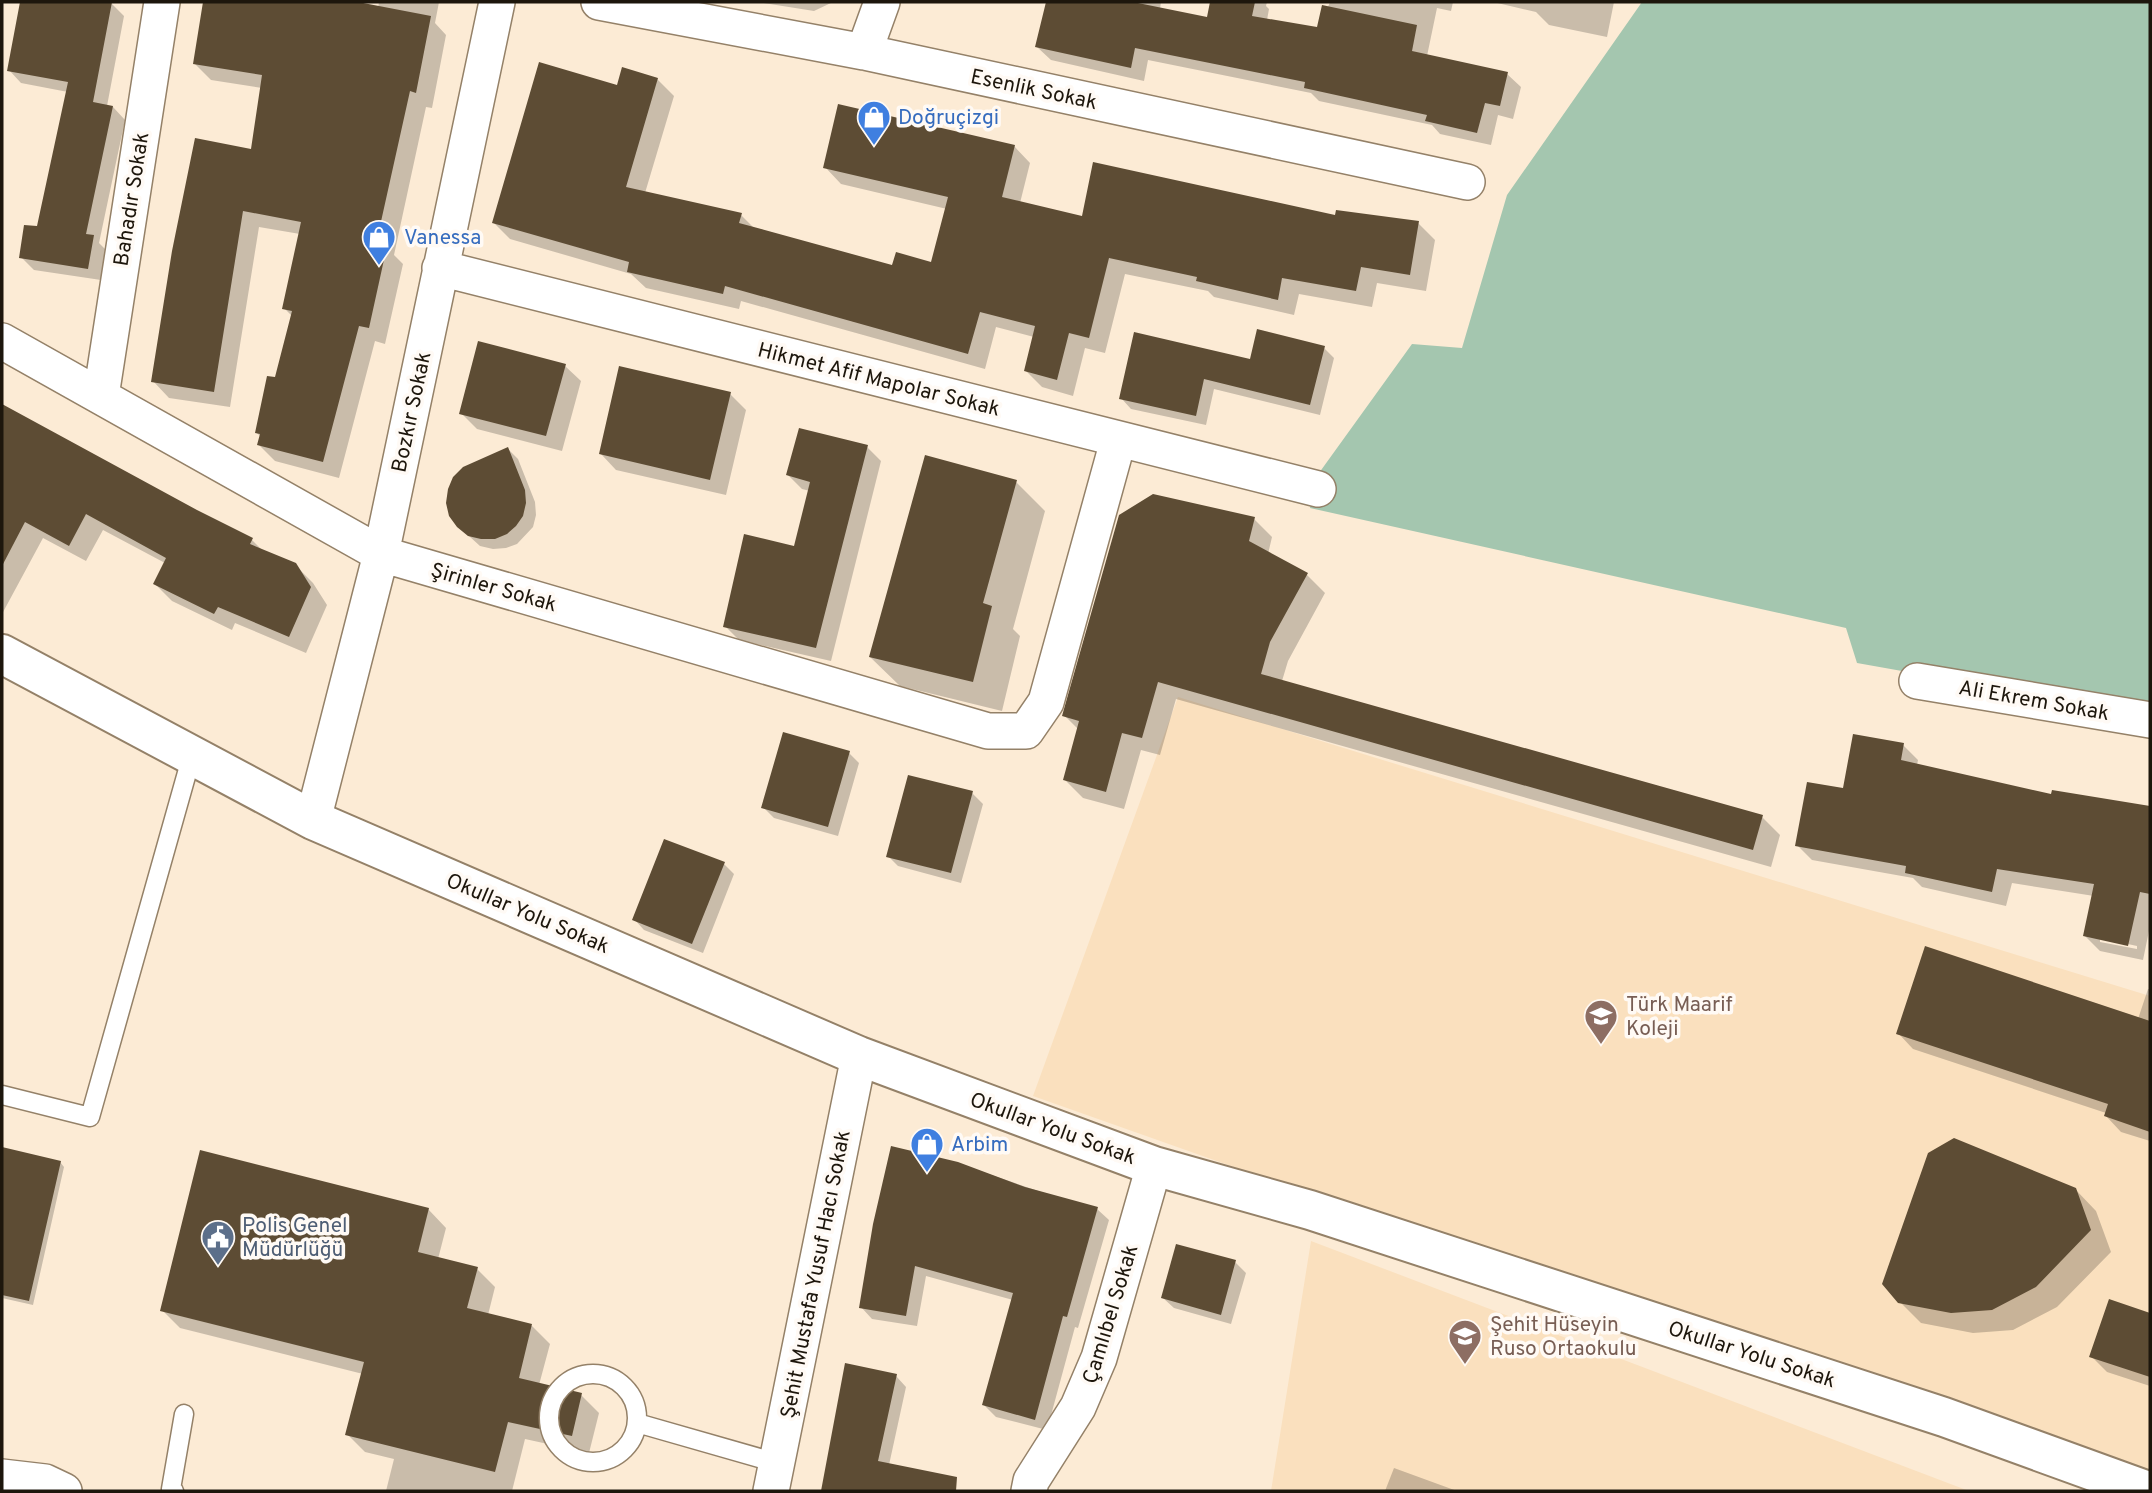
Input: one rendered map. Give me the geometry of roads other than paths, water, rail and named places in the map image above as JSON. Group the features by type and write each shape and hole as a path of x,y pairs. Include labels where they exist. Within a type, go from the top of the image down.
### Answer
{"street":[{"name":"Bahadır Sokak","path":"101,396 162,2"},
{"name":"Bozkır Sokak","path":"313,820 382,554 497,2"},
{"name":"Esenlik Sokak","path":"599,2 864,52 1467,183"},
{"path":"864,52 882,2"},
{"name":"Hikmet Afif Mapolar Sokak","path":"440,268 861,373 1118,441 1318,488"},
{"name":"Şirinler Sokak","path":"2,341 382,554 988,731 1026,731 1046,702 1118,441"},
{"name":"Okullar Yolu Sokak","path":"2,654 313,820 859,1056 1154,1166 1310,1210 1918,1408 2148,1491"},
{"name":"Ali Ekrem Sokak","path":"1917,681 2150,720"},
{"name":"Şehit Mustafa Yusuf Hacı Sokak","path":"774,1477 859,1056"},
{"name":"Çamlıbel Sokak","path":"1029,1491 1031,1481 1078,1407 1099,1358 1154,1166"},
{"path":"2,1476 45,1482 64,1491"}],"lane":[{"path":"2,1095 90,1117 192,755"},
{"path":"592,1373 620,1382 630,1394 636,1408 637,1423 626,1448 601,1462 573,1458 553,1439 548,1425 554,1396 564,1384 577,1376 592,1373"},
{"path":"174,1491 171,1489 184,1413"},
{"path":"637,1423 774,1477"}],"place":[{"name":"Doğruçizgi","path":"874,147"},
{"name":"Vanessa","path":"379,267"},
{"name":"Türk Maarif Koleji","path":"1601,1046"},
{"name":"Arbim","path":"927,1174"},
{"name":"Polis Genel Müdürlüğü","path":"218,1267"},
{"name":"Şehit Hüseyin Ruso Ortaokulu","path":"1465,1366"}]}
